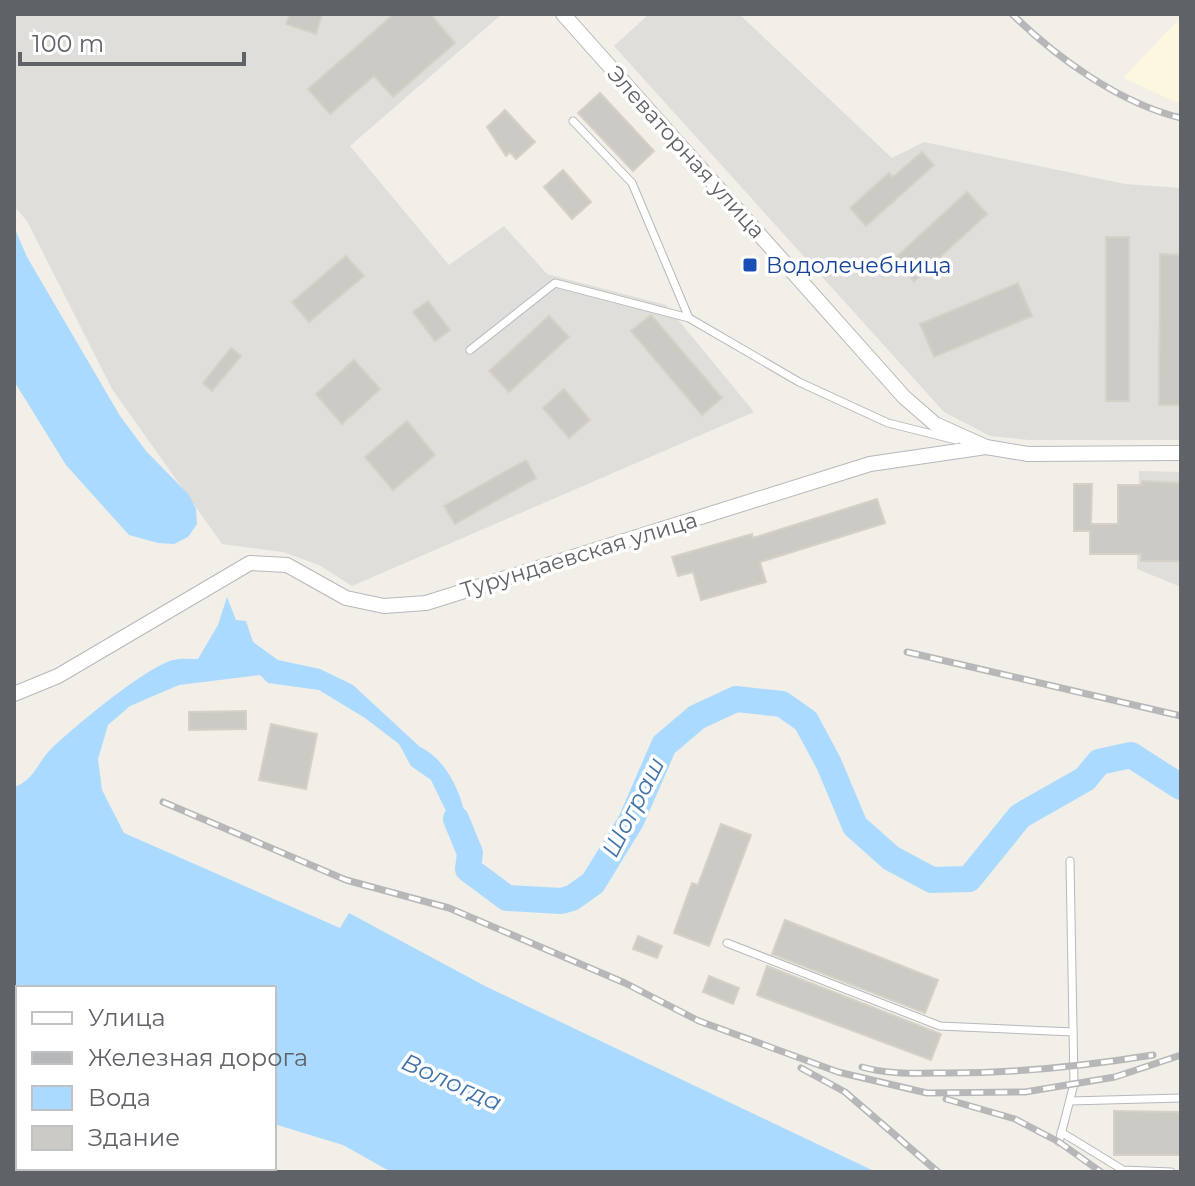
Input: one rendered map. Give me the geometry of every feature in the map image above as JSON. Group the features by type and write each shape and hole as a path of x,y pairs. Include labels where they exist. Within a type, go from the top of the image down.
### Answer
{"street":[{"name":"Элеваторная улица","path":"563,14 904,397 935,424 986,447"},
{"name":"Турундаевская улица","path":"14,694 58,676 250,563 287,565 346,598 384,606 426,603 870,464 986,447 1028,454 1181,453"}],"lane":[{"path":"573,121 632,183 689,318"},
{"path":"470,350 555,283 689,318 799,382 888,423 986,447"},
{"path":"1059,1142 1074,1084 1070,861"},
{"path":"727,943 940,1026 1073,1032"},
{"path":"1070,1101 1181,1098"},
{"path":"1061,1132 1123,1170 1171,1172"}],"shaded area":[{"path":"14,14 502,14 350,146 449,265 504,226 547,274 666,305 754,412 352,586 319,565 283,552 222,544 112,389 27,221 14,206"},
{"path":"649,14 739,14 892,158 924,142 1125,184 1181,188 1181,440 1029,440 990,436 944,412 614,46"},
{"path":"1181,17 1181,104 1123,78"},
{"path":"1139,471 1181,472 1181,587 1137,569"}],"water":[{"path":"14,227 27,257 120,416 146,451 189,495 196,509 197,524 188,537 174,544 129,535 66,465 14,381"},
{"name":"Вологда","path":"227,597 236,620 246,621 253,642 278,660 320,669 353,685 432,755 443,765 458,792 467,824 470,853 459,838 431,780 411,766 399,744 365,718 319,690 268,683 260,675 179,685 130,706 108,725 98,759 102,790 124,833 340,928 349,913 485,986 876,1172 391,1172 343,1145 276,1125 276,986 16,986 14,1053 14,787 26,780 62,738 129,685 173,660 198,659 218,625"}],"building":[{"path":"290,14 322,14 316,34 286,24"},
{"path":"394,14 430,14 455,43 393,97 374,76 330,114 308,89"},
{"path":"600,93 654,151 633,171 578,113"},
{"path":"505,110 535,142 516,159 510,152 506,156 487,127"},
{"path":"922,152 934,165 866,226 850,208 889,173 893,177"},
{"path":"563,170 591,202 572,219 544,187"},
{"path":"967,192 987,214 914,281 894,259"},
{"path":"1106,237 1129,237 1129,401 1106,401"},
{"path":"1160,254 1181,255 1181,405 1159,405"},
{"path":"346,256 364,276 309,322 292,302"},
{"path":"1018,283 1032,316 934,357 920,324"},
{"path":"428,301 450,330 435,341 413,312"},
{"path":"651,315 722,398 702,415 631,331"},
{"path":"549,316 569,337 509,392 489,371"},
{"path":"231,348 241,356 212,391 203,383"},
{"path":"354,360 380,389 342,424 316,394"},
{"path":"564,389 590,420 569,438 543,408"},
{"path":"407,421 435,455 393,490 365,457"},
{"path":"526,460 536,478 455,524 444,506"},
{"path":"1142,481 1181,483 1181,561 1141,561 1141,554 1090,554 1090,531 1074,531 1074,484 1092,484 1091,524 1118,524 1118,485 1142,485"},
{"path":"877,499 885,523 760,562 766,582 701,600 693,572 678,576 672,557 752,534 753,538"},
{"path":"246,711 246,729 189,730 189,712"},
{"path":"271,724 317,734 306,789 259,780"},
{"path":"721,824 751,835 709,946 674,933 692,883 698,885"},
{"path":"785,920 938,980 925,1013 772,954"},
{"path":"638,936 662,946 657,958 633,949"},
{"path":"767,966 941,1034 931,1060 757,995"},
{"path":"709,976 739,988 733,1004 703,992"},
{"path":"1114,1111 1181,1112 1181,1155 1114,1155"}],"waterway":[{"name":"Шограш","path":"456,819 470,853 468,869 507,898 561,901 572,898 593,883 631,821 664,745 697,717 736,699 782,704 806,721 829,764 855,826 891,858 932,880 969,879 1020,816 1085,779 1099,762 1131,755 1181,787"}],"railway":[{"path":"1012,14 1049,47 1090,77 1135,102 1181,118"},
{"path":"907,652 1181,716"},
{"path":"163,802 346,880 449,908 625,983 699,1021 838,1072 927,1093 1025,1092 1115,1077 1181,1055"},
{"path":"862,1067 905,1073 1000,1072 1077,1066 1153,1055"},
{"path":"801,1068 845,1092 938,1172"},
{"path":"946,1099 1015,1119 1059,1142 1101,1172"}],"place":[{"name":"Водолечебница","path":"750,265"}]}
